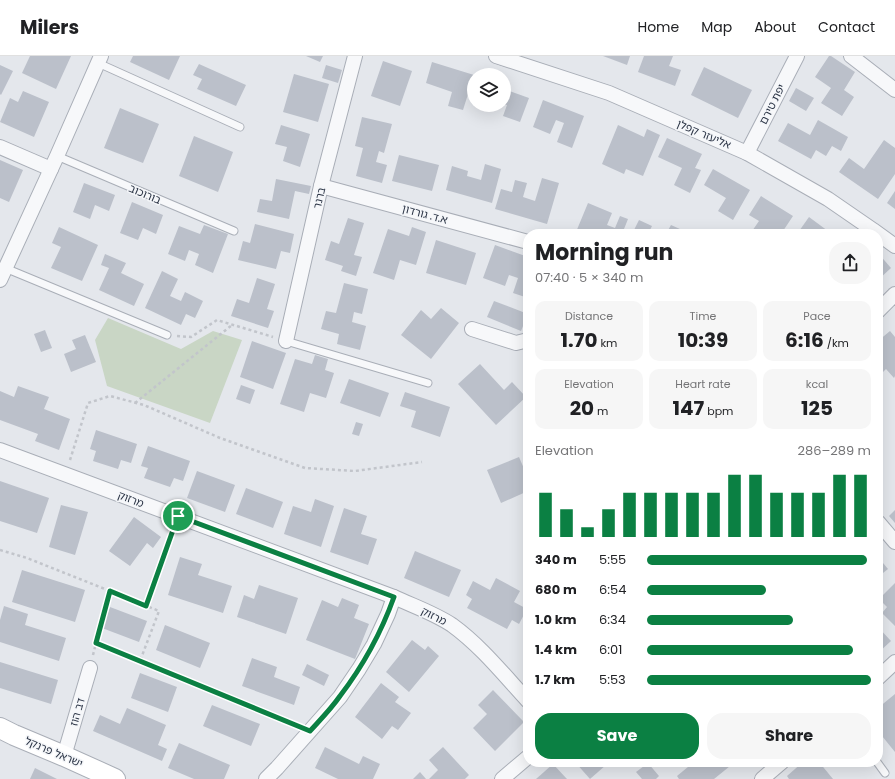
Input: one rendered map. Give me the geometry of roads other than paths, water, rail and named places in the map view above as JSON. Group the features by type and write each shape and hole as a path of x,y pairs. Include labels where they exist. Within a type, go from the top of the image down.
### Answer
{"street":[{"name":"ברנר","path":"286,341 321,186 355,56"},
{"name":"אליעזר קפלן","path":"496,56 609,93 747,153 828,199 873,229"},
{"name":"יפת טירם","path":"747,153 797,56"},
{"path":"851,56 895,90"},
{"path":"3,274 100,59"},
{"name":"בורוכוב","path":"0,147 54,162"},
{"name":"א.ד. גורדון","path":"321,186 523,241"},
{"name":"אליעזר קפלן","path":"883,237 895,246"},
{"path":"883,306 895,294"},
{"path":"472,329 516,343 523,341"},
{"name":"מרזוק","path":"0,450 394,597 430,613 451,625 473,642 523,696"},
{"path":"883,528 895,542"},
{"path":"266,779 340,697 374,644 394,597"},
{"path":"883,673 895,662"},
{"name":"דב הוז","path":"64,756 90,668"},
{"name":"ישראל פרנקל","path":"5,731 115,779"},
{"path":"502,779 523,761"},
{"path":"762,779 776,767"}],"lane":[{"path":"100,59 240,127"},
{"name":"בורוכוב","path":"54,162 234,231"},
{"path":"3,274 167,335"},
{"path":"286,341 428,383"},
{"path":"881,767 886,773"}]}
